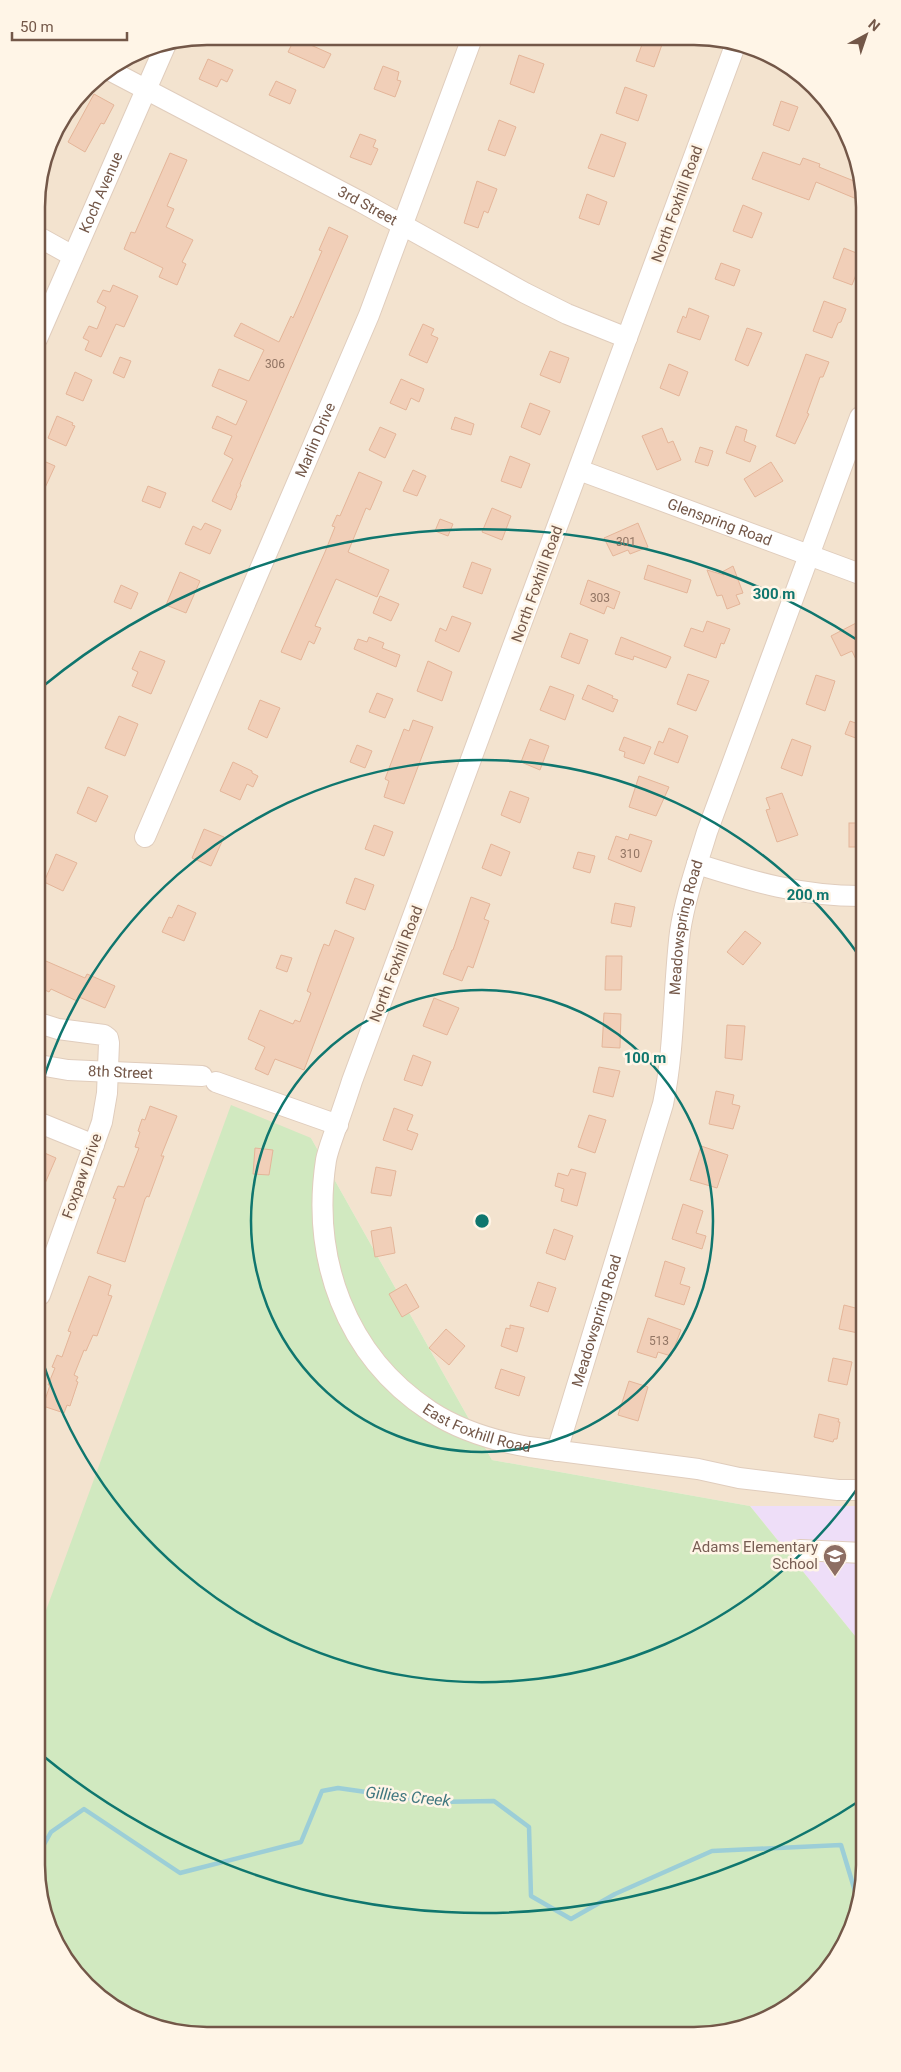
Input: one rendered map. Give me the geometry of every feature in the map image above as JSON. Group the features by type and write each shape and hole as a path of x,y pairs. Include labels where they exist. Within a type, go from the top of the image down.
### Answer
{"street":[{"name":"Marlin Drive","path":"145,836 242,608 302,475 369,315 469,45"},
{"name":"North Foxhill Road","path":"338,1125 733,50"},
{"name":"Koch Avenue","path":"45,321 163,52"},
{"name":"3rd Street","path":"116,74 403,225 525,293 567,314 627,338"},
{"path":"45,240 74,256"},
{"name":"Meadowspring Road","path":"557,1451 663,1104 671,1056 674,988 688,894 707,832 856,428"},
{"name":"Glenspring Road","path":"579,470 856,573"},
{"path":"697,864 784,890 834,896 856,896"},
{"path":"45,1025 58,1029 104,1035 108,1038 108,1064"},
{"name":"8th Street","path":"45,1066 68,1070 108,1064 209,1078 338,1125"},
{"name":"Foxpaw Drive","path":"45,1281 102,1122 108,1064"},
{"path":"45,1125 94,1145"},
{"name":"East Foxhill Road","path":"338,1125 326,1157 322,1188 322,1213 327,1261 336,1293 349,1323 366,1349 390,1378 431,1412 472,1432 506,1443 698,1469 739,1478 855,1490"},
{"path":"800,1550 856,1553"}],"shaded area":[{"path":"694,45 725,48 766,62 793,79 822,108 844,145 855,186 856,1506 750,1506 492,1460 311,1138 45,1617 45,197 57,145 79,108 100,85 126,67 145,57 186,46"},
{"name":"Adams Elementary School","path":"750,1506 856,1506 856,1637"}],"green space":[{"path":"231,1105 311,1138 492,1460 750,1506 856,1637 856,1875 844,1927 834,1946 816,1972 793,1993 756,2015 715,2026 207,2027 186,2026 145,2015 108,1993 79,1964 57,1927 51,1907 46,1886 45,1865 45,1613"}],"building":[{"path":"292,45 311,45 331,54 324,68 288,52"},
{"path":"642,45 662,45 654,67 636,61"},
{"path":"519,55 544,64 534,93 510,84"},
{"path":"208,59 233,70 227,82 221,79 217,87 199,79"},
{"path":"383,66 399,72 397,80 401,81 395,97 374,89"},
{"path":"276,81 296,90 290,104 269,95"},
{"path":"625,87 647,95 638,121 616,113"},
{"path":"94,94 114,105 104,124 101,123 85,152 68,142"},
{"path":"781,101 798,107 789,131 773,125"},
{"path":"499,120 516,127 505,156 488,150"},
{"path":"360,134 376,140 373,147 378,149 371,165 350,157"},
{"path":"601,134 626,143 614,177 588,168"},
{"path":"763,152 800,165 803,158 820,164 819,167 854,181 856,199 816,182 809,200 752,179"},
{"path":"170,153 187,160 167,206 174,209 166,227 193,240 182,262 186,264 177,285 159,277 163,268 124,249 131,232 135,233"},
{"path":"477,181 497,189 488,213 484,211 478,228 464,223"},
{"path":"587,194 607,202 599,225 579,218"},
{"path":"743,205 762,213 752,238 733,231"},
{"path":"329,227 348,236 240,484 231,510 212,501 233,459 224,454 232,436 212,428 217,416 236,425 247,401 212,386 219,369 249,381 264,350 234,336 241,323 279,342 301,300 322,251 319,250"},
{"path":"844,248 856,253 856,275 852,285 833,278"},
{"path":"721,263 740,270 734,286 715,279"},
{"path":"113,285 138,296 124,327 116,324 101,357 85,350 89,341 83,338 89,326 97,329 106,307 97,302 103,290 110,292"},
{"path":"824,301 846,309 832,338 813,331"},
{"path":"689,308 709,316 700,340 677,332 683,316 686,318"},
{"path":"423,324 434,329 431,335 438,338 427,363 409,355"},
{"path":"747,328 762,333 748,366 735,360"},
{"path":"550,351 569,358 560,383 540,375"},
{"path":"806,354 829,362 823,377 820,377 807,413 809,414 795,444 776,436"},
{"path":"120,357 131,361 124,378 113,373"},
{"path":"669,364 688,372 679,396 660,388"},
{"path":"75,372 92,380 83,401 66,394"},
{"path":"401,379 424,389 419,402 411,398 406,410 390,403"},
{"path":"530,403 550,411 540,435 521,427"},
{"path":"57,416 73,423 72,425 75,426 66,446 48,438"},
{"path":"455,417 474,424 471,435 451,429"},
{"path":"736,426 747,430 744,441 756,446 750,462 726,453"},
{"path":"380,427 396,434 385,458 369,450"},
{"path":"662,428 668,443 673,441 681,460 657,470 642,436"},
{"path":"700,447 713,451 708,466 695,462"},
{"path":"510,456 530,464 521,488 501,481"},
{"path":"45,462 55,466 45,488"},
{"path":"771,462 783,481 755,497 744,479"},
{"path":"413,470 426,476 417,496 403,491"},
{"path":"359,472 382,482 370,510 366,508 348,552 389,570 377,597 336,579 315,626 321,628 314,644 309,641 301,660 281,652 325,552 335,527 332,526 337,515 340,516"},
{"path":"148,486 166,493 160,508 142,501"},
{"path":"492,508 511,516 502,540 482,532"},
{"path":"440,519 453,524 448,536 435,531"},
{"path":"205,523 221,530 210,554 185,544 193,526 201,530"},
{"path":"638,523 648,547 630,554 628,550 613,556 604,538"},
{"path":"472,562 491,569 482,594 463,587"},
{"path":"648,565 691,580 687,593 644,579"},
{"path":"733,566 743,593 736,595 740,604 727,609 722,595 717,596 707,570 724,575 722,572"},
{"path":"180,572 200,581 186,613 166,605"},
{"path":"588,580 620,592 614,609 607,606 604,614 580,604"},
{"path":"121,585 138,593 131,609 114,602"},
{"path":"380,596 399,604 391,621 373,613"},
{"path":"452,616 471,623 459,652 435,641 440,628 446,631"},
{"path":"707,621 730,629 724,644 721,643 716,658 684,646 691,628 703,632"},
{"path":"856,623 856,659 852,651 841,656 831,636"},
{"path":"570,633 588,640 579,664 561,657"},
{"path":"369,637 384,643 382,648 400,655 396,667 354,649 358,639 367,642"},
{"path":"621,637 671,657 666,668 634,656 633,660 615,654"},
{"path":"140,651 165,661 151,694 132,686 138,672 132,669"},
{"path":"428,661 452,672 442,701 417,691"},
{"path":"688,674 709,681 696,711 677,704"},
{"path":"816,675 835,681 825,711 806,704"},
{"path":"588,685 618,700 613,712 582,699"},
{"path":"550,686 574,695 565,720 540,710"},
{"path":"377,693 393,699 385,718 369,712"},
{"path":"260,700 280,708 267,738 248,729"},
{"path":"119,716 138,724 125,756 105,748"},
{"path":"413,720 433,727 404,804 384,797 389,781 385,779 404,729 409,731"},
{"path":"850,721 856,723 856,738 845,734"},
{"path":"669,728 688,736 678,763 654,754 659,741 663,743"},
{"path":"624,737 651,747 644,764 624,757 625,752 619,750"},
{"path":"530,739 549,746 540,770 521,762"},
{"path":"792,739 811,746 802,776 781,768"},
{"path":"357,745 372,751 365,768 350,762"},
{"path":"233,762 258,776 253,787 247,784 240,800 220,791"},
{"path":"639,776 669,787 656,816 629,807"},
{"path":"88,787 108,796 96,822 77,813"},
{"path":"510,791 529,798 520,823 501,815"},
{"path":"782,793 798,835 777,842 766,810 770,809 766,798"},
{"path":"849,823 856,823 856,847 849,847"},
{"path":"374,825 393,832 384,856 365,849"},
{"path":"204,829 224,837 211,866 192,858"},
{"path":"630,834 652,841 641,872 608,859 616,836 628,840"},
{"path":"491,844 510,852 501,876 482,868"},
{"path":"578,852 595,856 590,873 573,868"},
{"path":"56,854 77,863 63,891 45,882"},
{"path":"355,878 374,885 365,910 346,903"},
{"path":"471,897 490,904 484,919 489,921 473,968 468,966 462,981 443,974"},
{"path":"615,903 635,907 631,927 611,923"},
{"path":"178,905 196,913 184,941 162,932 169,917 172,918"},
{"path":"335,930 354,938 304,1070 275,1059 268,1075 255,1069 265,1047 248,1039 260,1010 293,1024 295,1020 300,1022 311,993 307,991 319,957 324,944 329,946"},
{"path":"745,931 761,943 743,965 727,952"},
{"path":"281,955 292,958 287,972 276,968"},
{"path":"606,956 622,956 621,990 605,990"},
{"path":"45,961 85,978 87,974 115,986 105,1008 79,997 77,1001 51,989 49,992 45,990"},
{"path":"434,998 459,1008 447,1035 423,1026"},
{"path":"604,1013 621,1014 620,1048 602,1047"},
{"path":"727,1025 745,1026 742,1060 725,1058"},
{"path":"413,1055 431,1062 422,1086 404,1080"},
{"path":"599,1067 620,1071 613,1097 593,1092"},
{"path":"716,1091 734,1095 732,1104 740,1106 733,1129 709,1124"},
{"path":"150,1106 177,1116 161,1156 164,1156 149,1197 147,1196 145,1199 125,1262 97,1253 116,1199 113,1198 118,1186 124,1187 139,1148 135,1147 140,1132 138,1131 142,1119 145,1120"},
{"path":"394,1108 413,1115 407,1130 418,1134 412,1150 383,1140"},
{"path":"589,1115 606,1120 595,1153 578,1147"},
{"path":"701,1146 728,1155 717,1188 690,1180"},
{"path":"255,1148 273,1150 269,1175 253,1174"},
{"path":"45,1153 56,1158 45,1183"},
{"path":"376,1167 396,1171 391,1196 371,1193"},
{"path":"571,1169 586,1173 577,1206 561,1201 564,1189 555,1186 558,1173 568,1176"},
{"path":"683,1204 703,1211 696,1233 706,1236 702,1249 672,1239"},
{"path":"391,1227 395,1253 375,1257 371,1231"},
{"path":"554,1229 573,1236 565,1260 546,1253"},
{"path":"665,1261 685,1268 680,1284 690,1287 684,1305 655,1296"},
{"path":"89,1276 111,1285 108,1295 112,1296 97,1336 93,1335 86,1351 84,1350 74,1375 78,1377 76,1381 78,1382 70,1406 67,1405 64,1413 45,1407 45,1400 50,1385 48,1385 55,1368 52,1367 57,1355 62,1357 71,1332 68,1331"},
{"path":"538,1282 556,1288 548,1312 530,1306"},
{"path":"406,1284 419,1307 402,1317 389,1294"},
{"path":"844,1305 856,1308 856,1333 839,1329"},
{"path":"648,1318 681,1330 671,1356 658,1352 656,1358 637,1352"},
{"path":"510,1325 524,1328 517,1352 501,1346 506,1328 510,1329"},
{"path":"446,1329 465,1346 449,1365 429,1348"},
{"path":"833,1358 852,1362 847,1385 828,1381"},
{"path":"501,1369 525,1377 519,1396 495,1388"},
{"path":"629,1381 648,1387 638,1421 618,1415"},
{"path":"819,1414 839,1419 837,1439 834,1439 833,1442 814,1437"}],"waterway":[{"name":"Gillies Creek","path":"45,1843 51,1832 84,1809 180,1873 301,1842 322,1791 338,1788 436,1802 494,1801 529,1827 531,1896 571,1919 615,1894 712,1851 841,1845 854,1889"}],"place":[{"name":"Adams Elementary School","path":"835,1577"}]}
